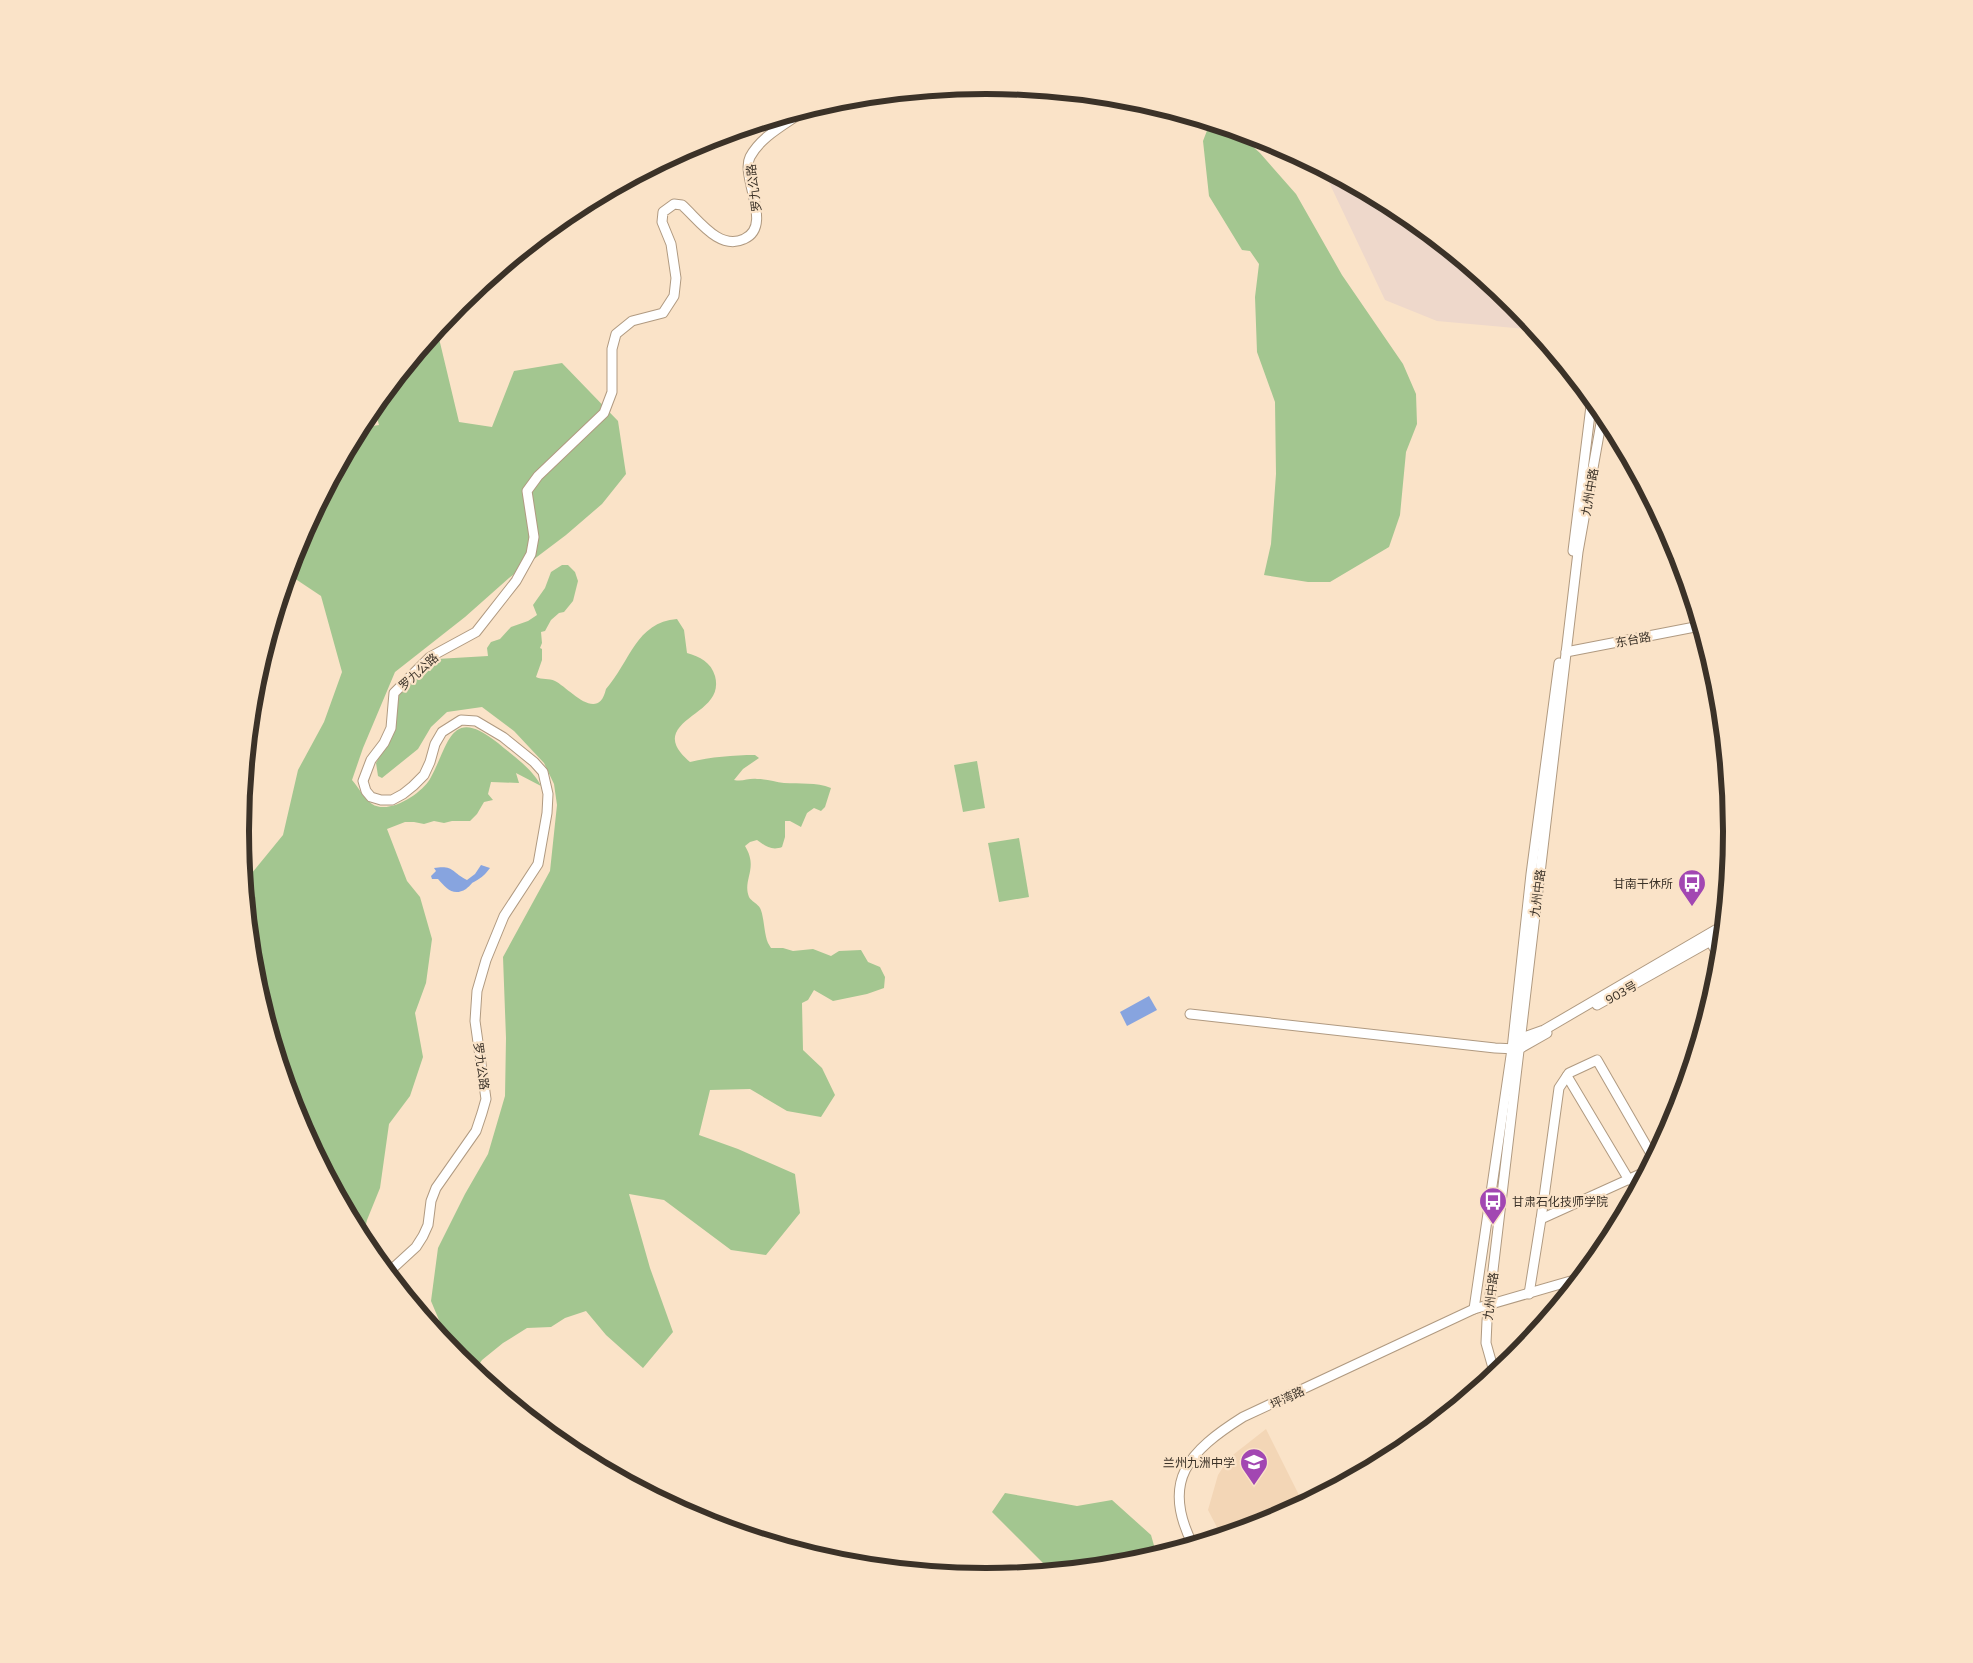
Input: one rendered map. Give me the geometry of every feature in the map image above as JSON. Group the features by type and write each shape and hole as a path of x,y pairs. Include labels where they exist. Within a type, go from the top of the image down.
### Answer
{"street":[{"name":"罗九公路","path":"392,1269 416,1247 423,1236 428,1225 431,1201 436,1188 476,1131 482,1113 486,1099 476,1021 477,991 486,960 504,916 538,864 547,813 548,784 543,772 534,762 503,737 476,721 461,720 442,732 435,744 424,775 413,786 392,800 380,800 371,797 366,791 363,781 366,771 391,728 394,692 430,657 476,632 516,581 531,554 534,537 527,491 538,476 604,413 612,392 612,349 616,334 632,321 663,313 674,296 676,278 671,244 662,222 663,212 674,204 682,205 717,238 728,242 741,241 749,237 754,227 758,208 749,179 749,159 763,140 790,121"},
{"path":"1474,1309 1516,1044 1532,874 1591,409"},
{"name":"九州中路","path":"1493,1367 1486,1343 1488,1305 1516,1044 1578,552 1601,424"},
{"name":"东台路","path":"1566,652 1695,627"},
{"path":"1190,1014 1516,1044 1544,1030 1718,929"},
{"name":"903号","path":"1516,1044 1680,959 1716,938"},
{"path":"1710,941 1714,949"},
{"path":"1529,1294 1559,1088 1569,1073 1597,1060 1650,1153"},
{"path":"1567,1076 1629,1180"},
{"path":"1541,1219 1639,1175"},
{"name":"坪湾路","path":"1190,1540 1186,1531 1179,1500 1182,1476 1197,1451 1220,1432 1243,1417 1474,1309 1572,1281"}],"shaded area":[{"path":"1327,178 1396,218 1436,246 1473,277 1526,329 1437,321 1385,300"},
{"name":"兰州九洲中学","path":"1266,1429 1301,1499 1269,1513 1219,1531 1208,1510 1218,1475 1229,1458"}],"green space":[{"path":"1208,128 1247,142 1260,153 1296,194 1342,275 1403,364 1416,394 1417,424 1406,452 1400,515 1389,547 1330,582 1308,582 1264,575 1271,544 1276,474 1275,402 1257,352 1255,297 1259,264 1250,251 1242,250 1209,196 1203,141"},
{"path":"439,338 459,422 492,427 514,371 562,363 618,421 626,474 602,504 566,535 509,578 465,617 395,672 363,748 352,780 369,802 379,807 395,805 420,791 430,779 447,742 460,728 470,727 482,732 498,743 527,768 541,786 516,773 519,783 491,782 488,794 493,800 484,802 470,821 444,823 434,821 424,824 405,822 387,829 407,881 420,897 432,939 426,983 415,1013 423,1057 410,1096 389,1124 380,1188 365,1228 325,1158 305,1114 288,1069 263,975 255,928 250,875 283,835 298,770 324,722 342,672 321,596 294,578 325,505 348,463 370,426 379,425 377,417 401,382"},
{"path":"562,565 568,565 575,572 578,581 573,601 564,612 559,613 551,620 545,631 541,632 542,643 540,648 542,649 542,660 536,677 555,681 583,701 597,704 643,635 652,627 677,619 684,630 687,653 701,658 711,667 715,676 716,686 714,695 709,702 687,720 676,733 676,746 684,757 690,762 739,755 755,755 759,758 743,769 734,780 761,779 784,783 814,784 831,788 825,807 821,811 814,808 807,813 801,827 790,821 785,821 785,837 782,847 772,848 757,840 745,846 751,861 747,891 749,897 761,911 768,943 771,948 783,948 793,951 813,949 831,956 839,951 861,950 868,962 880,967 885,977 884,988 867,994 833,1001 814,990 808,1000 802,1003 803,1050 822,1068 835,1095 821,1117 787,1111 750,1089 710,1090 699,1135 738,1149 795,1174 800,1213 766,1255 731,1250 664,1200 629,1194 650,1268 673,1332 643,1368 606,1335 586,1311 565,1318 551,1327 527,1328 503,1343 482,1360 478,1366 443,1330 431,1301 438,1248 465,1194 488,1154 505,1096 506,1038 503,957 550,871 557,805 554,784 544,763 514,731 482,707 447,712 431,727 418,749 382,778 378,776 376,763 387,743 397,694 437,659 488,656 487,648 491,642 500,639 511,627 528,621 537,615 533,605 545,588 551,572"},
{"path":"977,761 985,808 963,812 954,765"},
{"path":"1019,838 1029,897 999,902 988,843"},
{"path":"1005,1493 1077,1506 1112,1500 1151,1535 1155,1549 1083,1563 1047,1567 992,1512"}],"water":[{"path":"481,865 490,868 482,877 466,889 457,892 450,890 438,879 432,879 431,876 436,871 434,868 445,867 467,880 475,874"},
{"path":"1149,996 1157,1010 1127,1026 1120,1012"}],"place":[{"name":"甘南干休所","path":"1692,907"},
{"name":"甘肃石化技师学院","path":"1493,1225"},
{"name":"兰州九洲中学","path":"1254,1486"}]}
